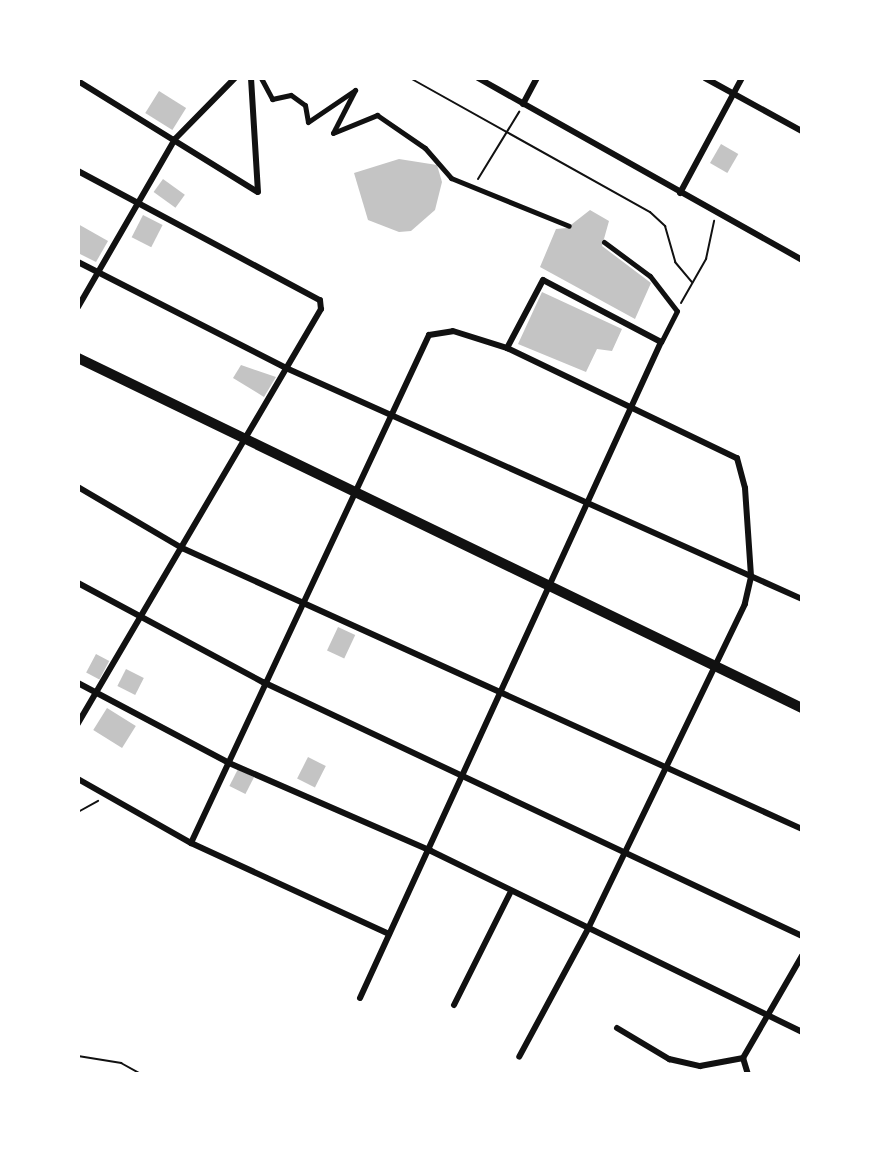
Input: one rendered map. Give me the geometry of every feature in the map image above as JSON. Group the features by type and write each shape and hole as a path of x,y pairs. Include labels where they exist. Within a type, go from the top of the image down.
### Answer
{"street":[{"path":"78,307 140,204 175,139 235,78"},
{"path":"78,81 258,192 251,78"},
{"path":"261,78 272,99 291,95 305,105 308,123 355,90 333,133 376,115 425,148 451,178 471,188 569,225"},
{"path":"478,78 680,193 719,211 802,260"},
{"path":"523,104 537,78"},
{"path":"705,78 802,131"},
{"path":"680,193 742,78"},
{"path":"78,171 320,300 321,314 242,437 182,548 137,618 97,694 78,724"},
{"path":"360,998 388,934 431,851 461,775 550,586 630,403 677,311 650,276 604,242"},
{"path":"78,262 286,368 395,413 802,599"},
{"path":"507,348 543,280 661,342"},
{"path":"191,843 229,763 263,682 306,604 426,341 438,331 507,348 630,403 737,458 745,488 751,577 718,667 622,851 588,929 519,1058"},
{"path":"78,358 802,708"},
{"path":"78,488 182,548 668,765 802,829"},
{"path":"78,583 137,618 263,682 802,936"},
{"path":"78,683 229,763 431,851 510,892 802,1032"},
{"path":"78,779 191,843 388,934"},
{"path":"454,1005 510,892"},
{"path":"748,1074 743,1058 802,956"},
{"path":"617,1028 669,1059 700,1066 743,1058"}],"path":[{"path":"410,78 506,135 650,212 665,226 675,262 692,282"},
{"path":"471,188 506,135 523,104"},
{"path":"677,311 706,259 708,230 719,211"},
{"path":"78,812 109,796"},
{"path":"78,1056 121,1063 141,1074"}],"building":[{"path":"159,91 186,108 172,130 145,113"},
{"path":"721,144 738,154 727,173 710,163"},
{"path":"399,159 437,165 442,182 435,210 411,231 399,232 368,220 354,173"},
{"path":"163,179 185,195 175,208 154,192"},
{"path":"590,210 609,221 602,246 651,283 635,319 540,267 556,229 567,228"},
{"path":"143,215 163,225 151,247 132,237"},
{"path":"78,224 108,241 96,262 78,253"},
{"path":"542,292 622,329 612,351 597,349 586,372 518,344"},
{"path":"241,365 276,377 264,397 233,378"},
{"path":"338,627 355,635 344,659 327,651"},
{"path":"96,654 109,661 99,680 86,673"},
{"path":"126,669 144,678 135,695 117,686"},
{"path":"107,708 136,726 122,748 93,730"},
{"path":"308,757 326,766 315,787 297,778"},
{"path":"238,769 254,777 245,794 229,786"}]}
